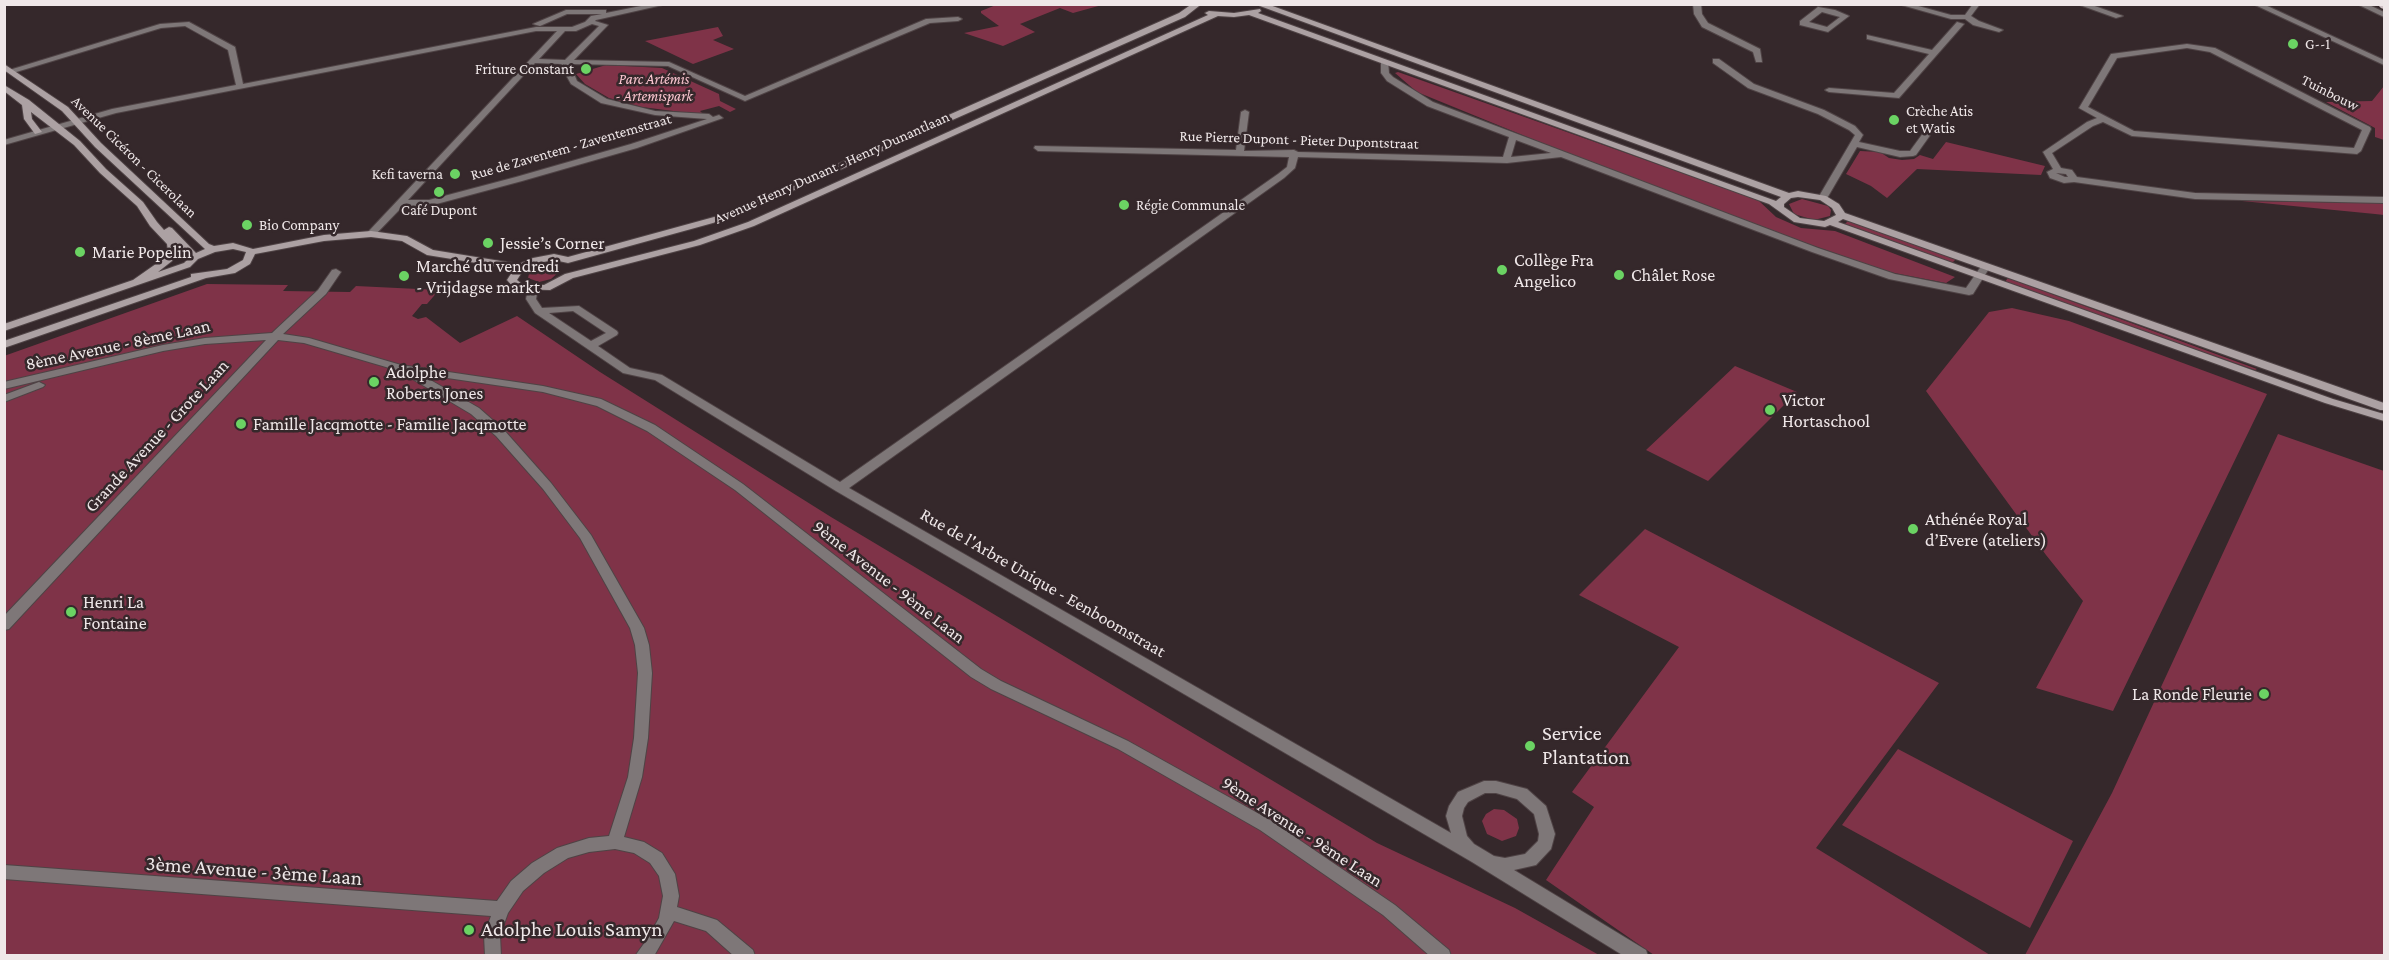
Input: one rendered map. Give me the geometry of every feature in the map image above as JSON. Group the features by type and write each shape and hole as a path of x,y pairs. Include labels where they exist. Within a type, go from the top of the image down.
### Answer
{"street":[{"path":"547,25 555,15 577,11 584,4"},
{"path":"4,143 73,118 240,84 547,25 562,30 579,28 592,18 641,4"},
{"path":"592,18 664,4"},
{"path":"1697,4 1698,14 1705,26 1757,51 1758,60"},
{"path":"1832,12 1840,4"},
{"path":"1901,4 1951,17 1967,17 1976,23 1999,30"},
{"path":"1967,17 1977,4"},
{"path":"2080,4 2119,16"},
{"path":"2256,4 2385,63"},
{"path":"2360,4 2385,15"},
{"name":"Avenue Henry Dunant - Henry Dunantlaan","path":"520,267 545,258 568,261 728,216 1182,15 1195,5 1216,14"},
{"path":"1265,5 1788,195 1798,194 1823,198 1836,206 1841,214 1985,267 2385,407"},
{"name":"Avenue Henry Dunant - Henry Dunantlaan","path":"533,289 555,285 569,276 697,243 751,224 1034,94 1216,14 1251,13 1265,5"},
{"path":"1821,9 1832,12 1845,16 1828,30 1803,23 1821,9"},
{"path":"567,62 604,26 577,11"},
{"path":"1251,13 1772,202 1790,217 1807,223 1832,223 2385,418"},
{"path":"1951,17 1960,24 1976,23"},
{"path":"532,61 669,64 745,99 928,21 958,19"},
{"path":"7,69 160,26 186,24 232,49 240,84"},
{"path":"1829,90 1896,96 1960,24"},
{"path":"371,234 562,30"},
{"path":"1870,37 1934,53"},
{"name":"Tuinbouw","path":"2187,46 2212,50 2367,129 2357,151 2132,133 2103,119 2084,108 2114,56 2187,46"},
{"path":"1384,61 1385,73 1406,90 1430,104 1513,138 1893,277 1970,292 1977,276 1985,267"},
{"path":"1716,61 1751,86 1809,107 1852,128 1859,135 1856,144 1823,198"},
{"name":"Rue de Zaventem - Zaventemstraat","path":"399,203 429,203 634,146 719,118 655,113 604,101 574,82 565,66 567,62"},
{"name":"Avenue Cicéron - Cicerolaan","path":"7,69 73,118 206,246 213,249"},
{"name":"Avenue Cicéron - Cicerolaan","path":"4,87 77,143 147,213 161,222 191,261 189,273 202,277"},
{"path":"1019,87 1034,94"},
{"path":"26,102 28,119 38,132"},
{"path":"1240,151 1245,112"},
{"path":"2103,119 2090,124 2047,152 2058,170 2051,172 2053,176 2064,180 2074,179 2195,196 2385,200"},
{"path":"1856,144 1907,154 1913,153 1932,127"},
{"path":"1507,160 1507,153 1513,138"},
{"name":"Rue Pierre Dupont - Pieter Dupontstraat","path":"1038,148 1240,151 1507,160 1560,154"},
{"path":"840,488 1281,176 1291,168 1293,153"},
{"path":"1780,208 1779,203 1788,195"},
{"name":"Avenue Cicéron - Cicerolaan","path":"134,284 159,268 172,252 172,243 153,224 147,213"},
{"path":"1832,223 1841,214"},
{"path":"4,328 134,284 191,261 213,249 242,246 251,252 324,238 371,234 404,238 430,253 520,267"},
{"path":"4,345 202,277 240,267 247,262 251,252"},
{"path":"568,261 573,267 569,276"},
{"path":"520,267 513,275 514,284 533,289 531,299 539,311 575,308 613,333 590,346"},
{"name":"Grande Avenue - Grote Laan","path":"4,625 275,336 322,292 336,272"},
{"name":"Rue de l'Arbre Unique - Eenboomstraat","path":"539,311 627,371 658,377 840,488 1479,857 1640,956"},
{"name":"9ème Avenue - 9ème Laan","path":"275,336 305,340 400,368 555,392 601,403 651,428 739,488 976,673 996,685 1123,745 1265,825 1389,910 1443,956"},
{"name":"8ème Avenue - 8ème Laan","path":"4,386 205,341 275,336"},
{"path":"400,368 459,399 500,434 547,486 585,535 637,627 642,645 645,673 641,738 635,777 615,842"},
{"path":"4,399 82,369"},
{"name":"Rue de l'Arbre Unique - Eenboomstraat","path":"1484,787 1496,787 1522,794 1532,802 1546,822 1548,834 1539,853 1530,860 1505,865 1479,857 1464,844 1455,828 1454,816 1463,797 1484,787"},
{"path":"493,956 492,935 501,909 517,886 538,868 563,853 589,845 615,842 638,847 656,858 667,874 671,896 668,912 654,943 643,956"},
{"name":"3ème Avenue - 3ème Laan","path":"4,872 501,909"},
{"path":"668,912 711,925 747,956"}],"green space":[{"path":"996,5 1102,5 1073,13 1060,8 1020,24 1035,32 1003,46 964,33 999,26 981,13"},
{"path":"718,27 723,36 713,40 734,49 693,64 645,41"},
{"name":"Parc Artémis - Artemispark","path":"606,65 662,68 719,94 720,101 736,109 730,112 719,106 700,111 704,115 642,107 609,98 585,84 576,74"},
{"path":"1398,72 1758,200 1776,217 1801,228 1835,231 1955,277 1946,283 1889,272 1806,243 1564,152 1417,92 1395,73"},
{"path":"2384,86 2384,140 2375,137 2375,128 2326,102 2372,101"},
{"path":"1946,142 2045,166 2041,175 1917,169 1887,198 1871,186 1846,174 1860,151 1880,152 1889,158 1902,160 1914,159 1920,155 1933,159"},
{"path":"1802,199 1828,206 1831,210 1830,216 1814,220 1794,214 1789,204"},
{"path":"2242,201 2384,203 2384,215 2375,214"},
{"path":"1849,220 1956,259 1952,263 1845,224"},
{"path":"552,266 560,271 551,279 539,282 528,278 529,274 537,268"},
{"path":"2008,278 2257,369 2004,283"},
{"path":"207,284 288,285 283,291 350,292 356,286 439,290 412,316 418,319 426,317 460,343 517,316 600,372 831,517 1377,843 1515,908 1599,955 5,955 4,356"},
{"path":"2012,308 2069,321 2267,394 2113,711 2036,688 2083,601 2046,555 1926,391 1989,312"},
{"path":"1735,366 1797,392 1708,481 1646,450"},
{"path":"2278,434 2384,471 2384,955 2025,955 2112,793"},
{"path":"1645,529 1939,683 1816,848 1990,955 1654,955 1546,880 1594,807 1572,792 1679,647 1579,595"},
{"path":"1898,749 2073,841 2030,928 1842,825"},
{"path":"1494,809 1504,810 1517,819 1519,828 1516,836 1502,841 1487,834 1482,821 1486,814"}],"place":[{"name":"G--1","path":"2293,44"},
{"name":"Friture Constant","path":"586,69"},
{"name":"Crèche Atis et Watis","path":"1894,120"},
{"name":"Kefi taverna","path":"455,174"},
{"name":"Café Dupont","path":"439,192"},
{"name":"Régie Communale","path":"1124,205"},
{"name":"Bio Company","path":"247,225"},
{"name":"Jessie’s Corner","path":"488,243"},
{"name":"Marie Popelin","path":"80,252"},
{"name":"Collège Fra Angelico","path":"1502,270"},
{"name":"Châlet Rose","path":"1619,275"},
{"name":"Marché du vendredi - Vrijdagse markt","path":"404,276"},
{"name":"Adolphe Roberts Jones","path":"374,382"},
{"name":"Victor Hortaschool","path":"1770,410"},
{"name":"Famille Jacqmotte - Familie Jacqmotte","path":"241,424"},
{"name":"Athénée Royal d’Evere (ateliers)","path":"1913,529"},
{"name":"Henri La Fontaine","path":"71,612"},
{"name":"La Ronde Fleurie","path":"2264,694"},
{"name":"Service Plantation","path":"1530,746"},
{"name":"Adolphe Louis Samyn","path":"469,930"}]}
